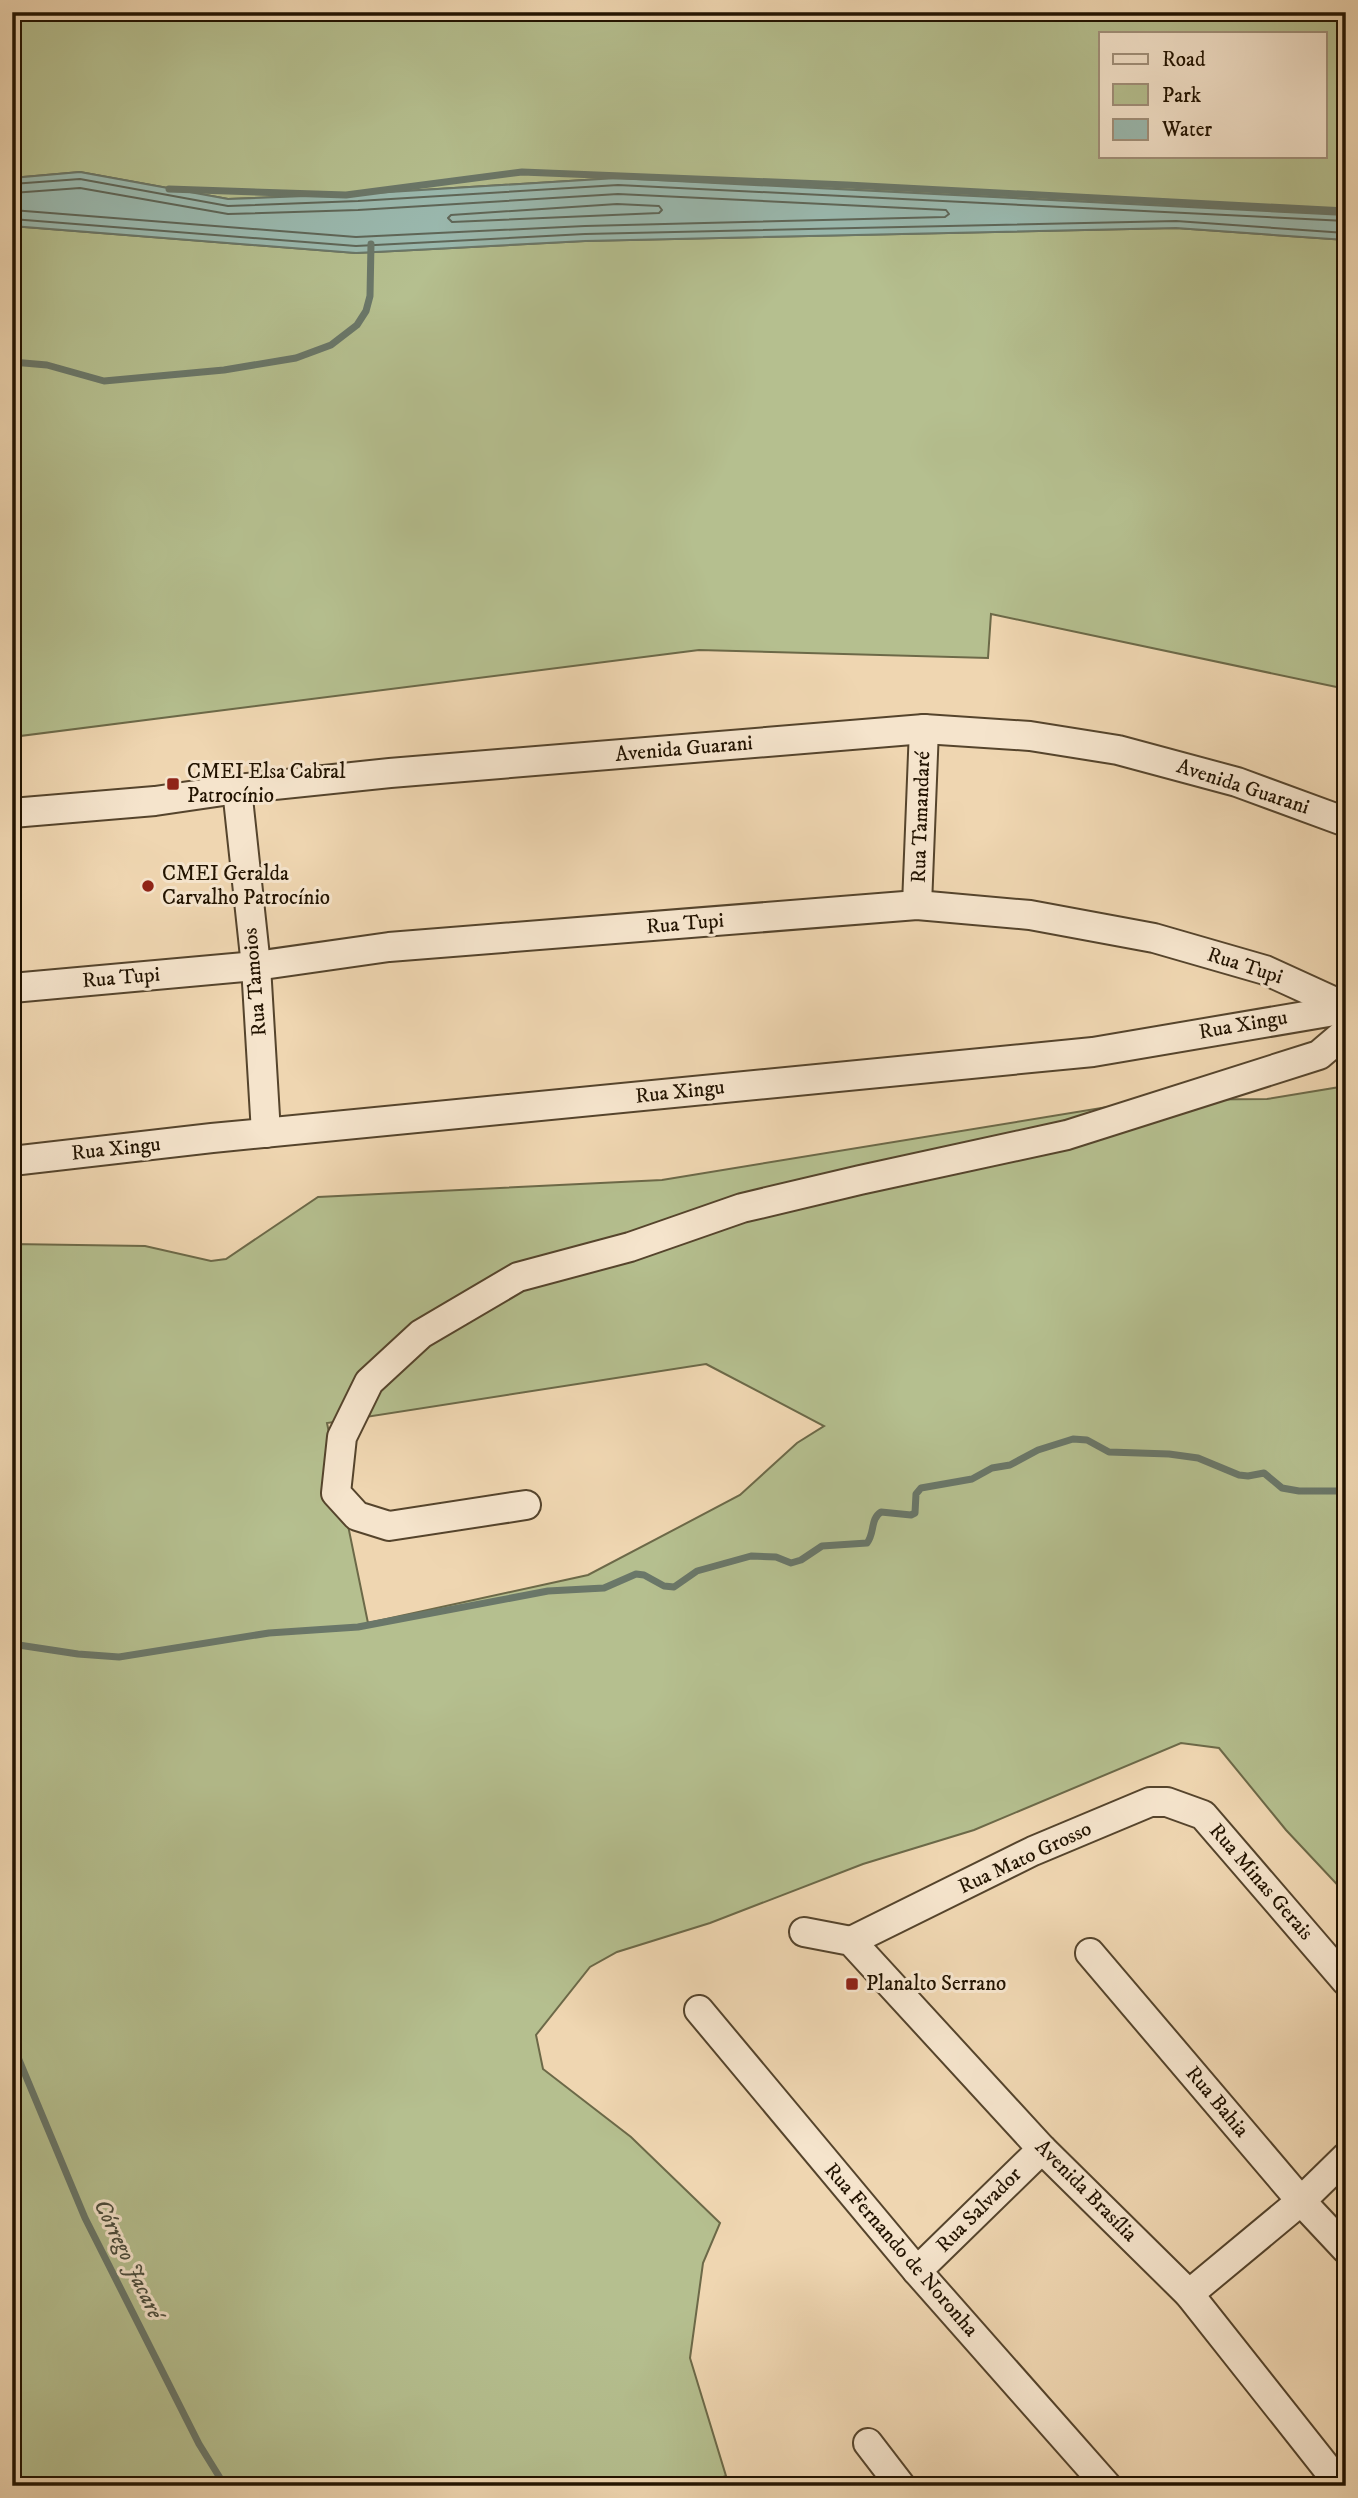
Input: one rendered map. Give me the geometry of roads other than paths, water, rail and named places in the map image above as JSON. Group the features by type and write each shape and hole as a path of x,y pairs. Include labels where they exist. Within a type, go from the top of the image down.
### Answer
{"street":[{"name":"Avenida Guarani","path":"12,813 155,801 237,789 404,772 924,729 1030,736 1118,750 1237,782 1346,822"},
{"name":"Rua Tamandaré","path":"918,905 924,729"},
{"name":"Rua Tamoios","path":"237,789 256,966 266,1133"},
{"name":"Rua Tupi","path":"12,988 256,966 389,947 918,905 1030,915 1154,939 1265,970 1346,1008"},
{"name":"Rua Xingu","path":"12,1161 266,1133 1094,1052 1346,1008"},
{"path":"526,1505 390,1526 357,1516 335,1493 342,1437 369,1382 421,1334 518,1277 630,1247 742,1208 1067,1135 1319,1055 1346,1032"},
{"name":"Rua Mato Grosso","path":"851,1941 1033,1851 1150,1802 1167,1802 1203,1815"},
{"name":"Rua Minas Gerais","path":"1203,1815 1346,1981"},
{"path":"804,1932 851,1941"},
{"name":"Avenida Brasília","path":"851,1941 1042,2148 1189,2294 1332,2483"},
{"name":"Rua Bahia","path":"1090,1953 1301,2201 1346,2249"},
{"name":"Rua Fernando de Noronha","path":"698,2010 917,2272 1106,2485"},
{"name":"Rua Salvador","path":"917,2272 1042,2148"},
{"path":"1189,2294 1301,2201 1346,2157"},
{"path":"868,2443 901,2486"}],"water":[{"path":"80,172 228,199 617,178 1346,215 1346,240 1176,228 585,241 356,253 12,226 12,178"}],"waterway":[{"path":"169,189 346,195 522,172 847,185 1346,211"},
{"path":"12,362 47,365 104,381 224,370 296,358 331,345 357,325 366,311 370,296 371,244"},
{"path":"12,1644 119,1657 269,1633 358,1627 548,1591 604,1588 636,1574 644,1575 664,1586 674,1587 697,1571 751,1556 776,1557 791,1563 801,1560 822,1546 867,1543 875,1518 881,1512 911,1515 915,1513 916,1494 921,1488 972,1479 992,1468 1010,1465 1038,1450 1073,1439 1087,1440 1109,1452 1169,1454 1198,1458 1239,1475 1264,1473 1282,1488 1346,1493"},
{"name":"Córrego Jacaré","path":"12,2043 85,2218 199,2444 225,2486"}],"place":[{"name":"CMEI Elsa Cabral Patrocínio","path":"173,784"},
{"name":"CMEI Geralda Carvalho Patrocínio","path":"148,886"},
{"name":"Planalto Serrano","path":"852,1984"}]}
